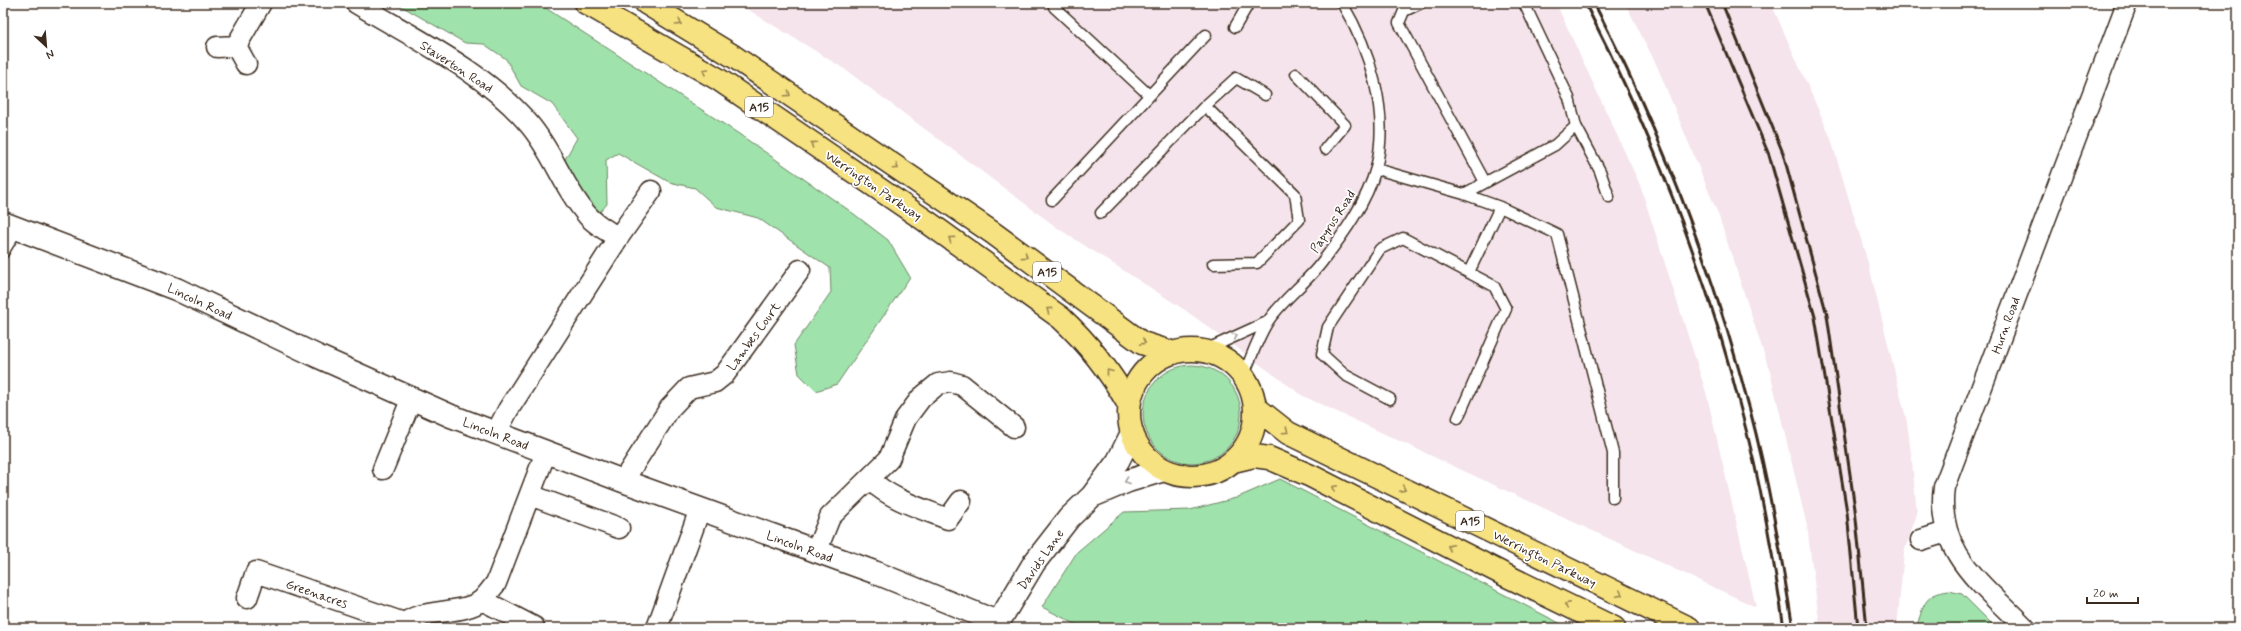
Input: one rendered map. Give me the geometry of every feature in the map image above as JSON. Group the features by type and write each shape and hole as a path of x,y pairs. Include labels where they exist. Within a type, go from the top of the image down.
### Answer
{"highway":[{"name":"Werrington Parkway","path":"586,3 718,79 926,221 1061,318 1079,335 1111,373 1129,405"},
{"name":"Werrington Parkway","path":"646,3 733,56 993,233 1142,343 1174,353"},
{"path":"1188,350 1203,351 1218,355 1232,364 1249,385 1255,407 1255,422 1251,437 1244,450 1233,461 1218,471 1200,476 1182,476 1164,470 1150,461 1139,448 1132,434 1129,420 1129,405 1134,388 1144,372 1157,360 1174,353 1188,350"},
{"name":"Werrington Parkway","path":"1255,407 1288,433 1689,628"},
{"name":"A15","path":"1233,461 1254,456 1269,458 1311,476 1505,575 1614,628"}],"street":[{"path":"246,64 227,47 261,3"},
{"name":"Staverton Road","path":"356,3 484,81 504,98 530,125 556,164 568,189 589,217 618,238"},
{"name":"Hurn Road","path":"2025,628 1969,570 1946,532 1942,502 1944,487 2127,3"},
{"path":"496,433 508,410 618,238 651,191"},
{"name":"Lincoln Road","path":"10,226 176,289 411,400 623,481 874,572 996,625"},
{"name":"Lambes Court","path":"623,481 670,408 689,388 715,382 725,374 800,270"},
{"path":"816,552 830,518 846,499 870,480 888,459 906,418 921,398 938,384 951,382 962,385 1014,427"},
{"path":"383,469 411,400"},
{"name":"Davids Lane","path":"996,625 1034,563 1069,518 1092,496 1118,461 1132,434"},
{"name":"Greenacres","path":"246,598 256,572 402,625 414,618 467,607 482,600 496,583 546,452"},
{"name":"Davids Lane","path":"1092,496 1128,481 1164,470"},
{"path":"870,480 881,490 905,502 948,519 961,502"},
{"path":"530,495 619,528"},
{"path":"658,628 700,509"},
{"path":"1921,540 1946,532"},
{"path":"482,600 534,627"}],"lane":[{"path":"1235,27 1249,3"},
{"name":"Papyrus Road","path":"1243,376 1267,322 1321,263 1356,213 1376,169 1381,139 1375,79 1351,18 1342,3"},
{"path":"1421,3 1404,11 1399,23 1485,182"},
{"path":"1524,3 1569,98 1576,126 1600,171 1609,198"},
{"path":"1056,5 1149,95"},
{"path":"1052,200 1206,35"},
{"path":"1296,74 1345,125 1324,148"},
{"path":"1101,213 1205,106 1236,78 1266,95"},
{"path":"1205,106 1295,194 1299,220 1257,263 1213,264"},
{"path":"1464,194 1555,145 1576,126"},
{"path":"1376,169 1464,194 1500,207 1557,234 1613,453 1613,498"},
{"path":"1469,272 1500,207"},
{"path":"3,253 10,226"},
{"path":"1390,399 1345,375 1322,354 1328,327 1380,249 1403,238 1494,286 1506,309 1458,418"},
{"name":"Papyrus Road","path":"1203,351 1267,322"}],"shaded area":[{"path":"737,3 1556,3 1640,185 1706,392 1756,607 1303,396 1185,310 1059,229 843,68"},
{"path":"1625,3 1771,3 1830,136 1869,266 1907,422 1917,514 1904,552 1897,628 1820,628 1807,526 1770,372 1718,214 1657,66"}],"green space":[{"path":"384,3 538,3 739,134 850,211 888,240 910,277 837,384 816,391 799,374 794,345 831,292 830,268 758,218 716,207 695,188 669,182 618,153 606,160 607,204 600,212 585,205 564,161 577,138 552,104 521,86 506,59 484,44 465,43 403,7"},
{"path":"1192,365 1211,368 1227,379 1238,395 1241,414 1238,433 1227,449 1211,460 1192,463 1173,460 1157,449 1146,433 1143,414 1146,395 1157,379 1173,368"},
{"path":"1280,479 1569,628 1083,628 1042,607 1077,552 1124,512 1190,510 1236,498"},
{"path":"1949,591 1962,594 1996,628 1916,628 1923,607 1929,598"}],"railway":[{"path":"1585,3 1654,152 1675,204 1712,309 1728,361 1749,440 1761,493 1784,628"},
{"path":"1594,3 1641,101 1663,152 1702,254 1719,306 1750,410 1763,464 1793,628"},
{"path":"1705,3 1769,155 1815,317 1847,512 1858,628"},
{"path":"1722,3 1783,153 1827,315 1855,509 1867,628"}]}
